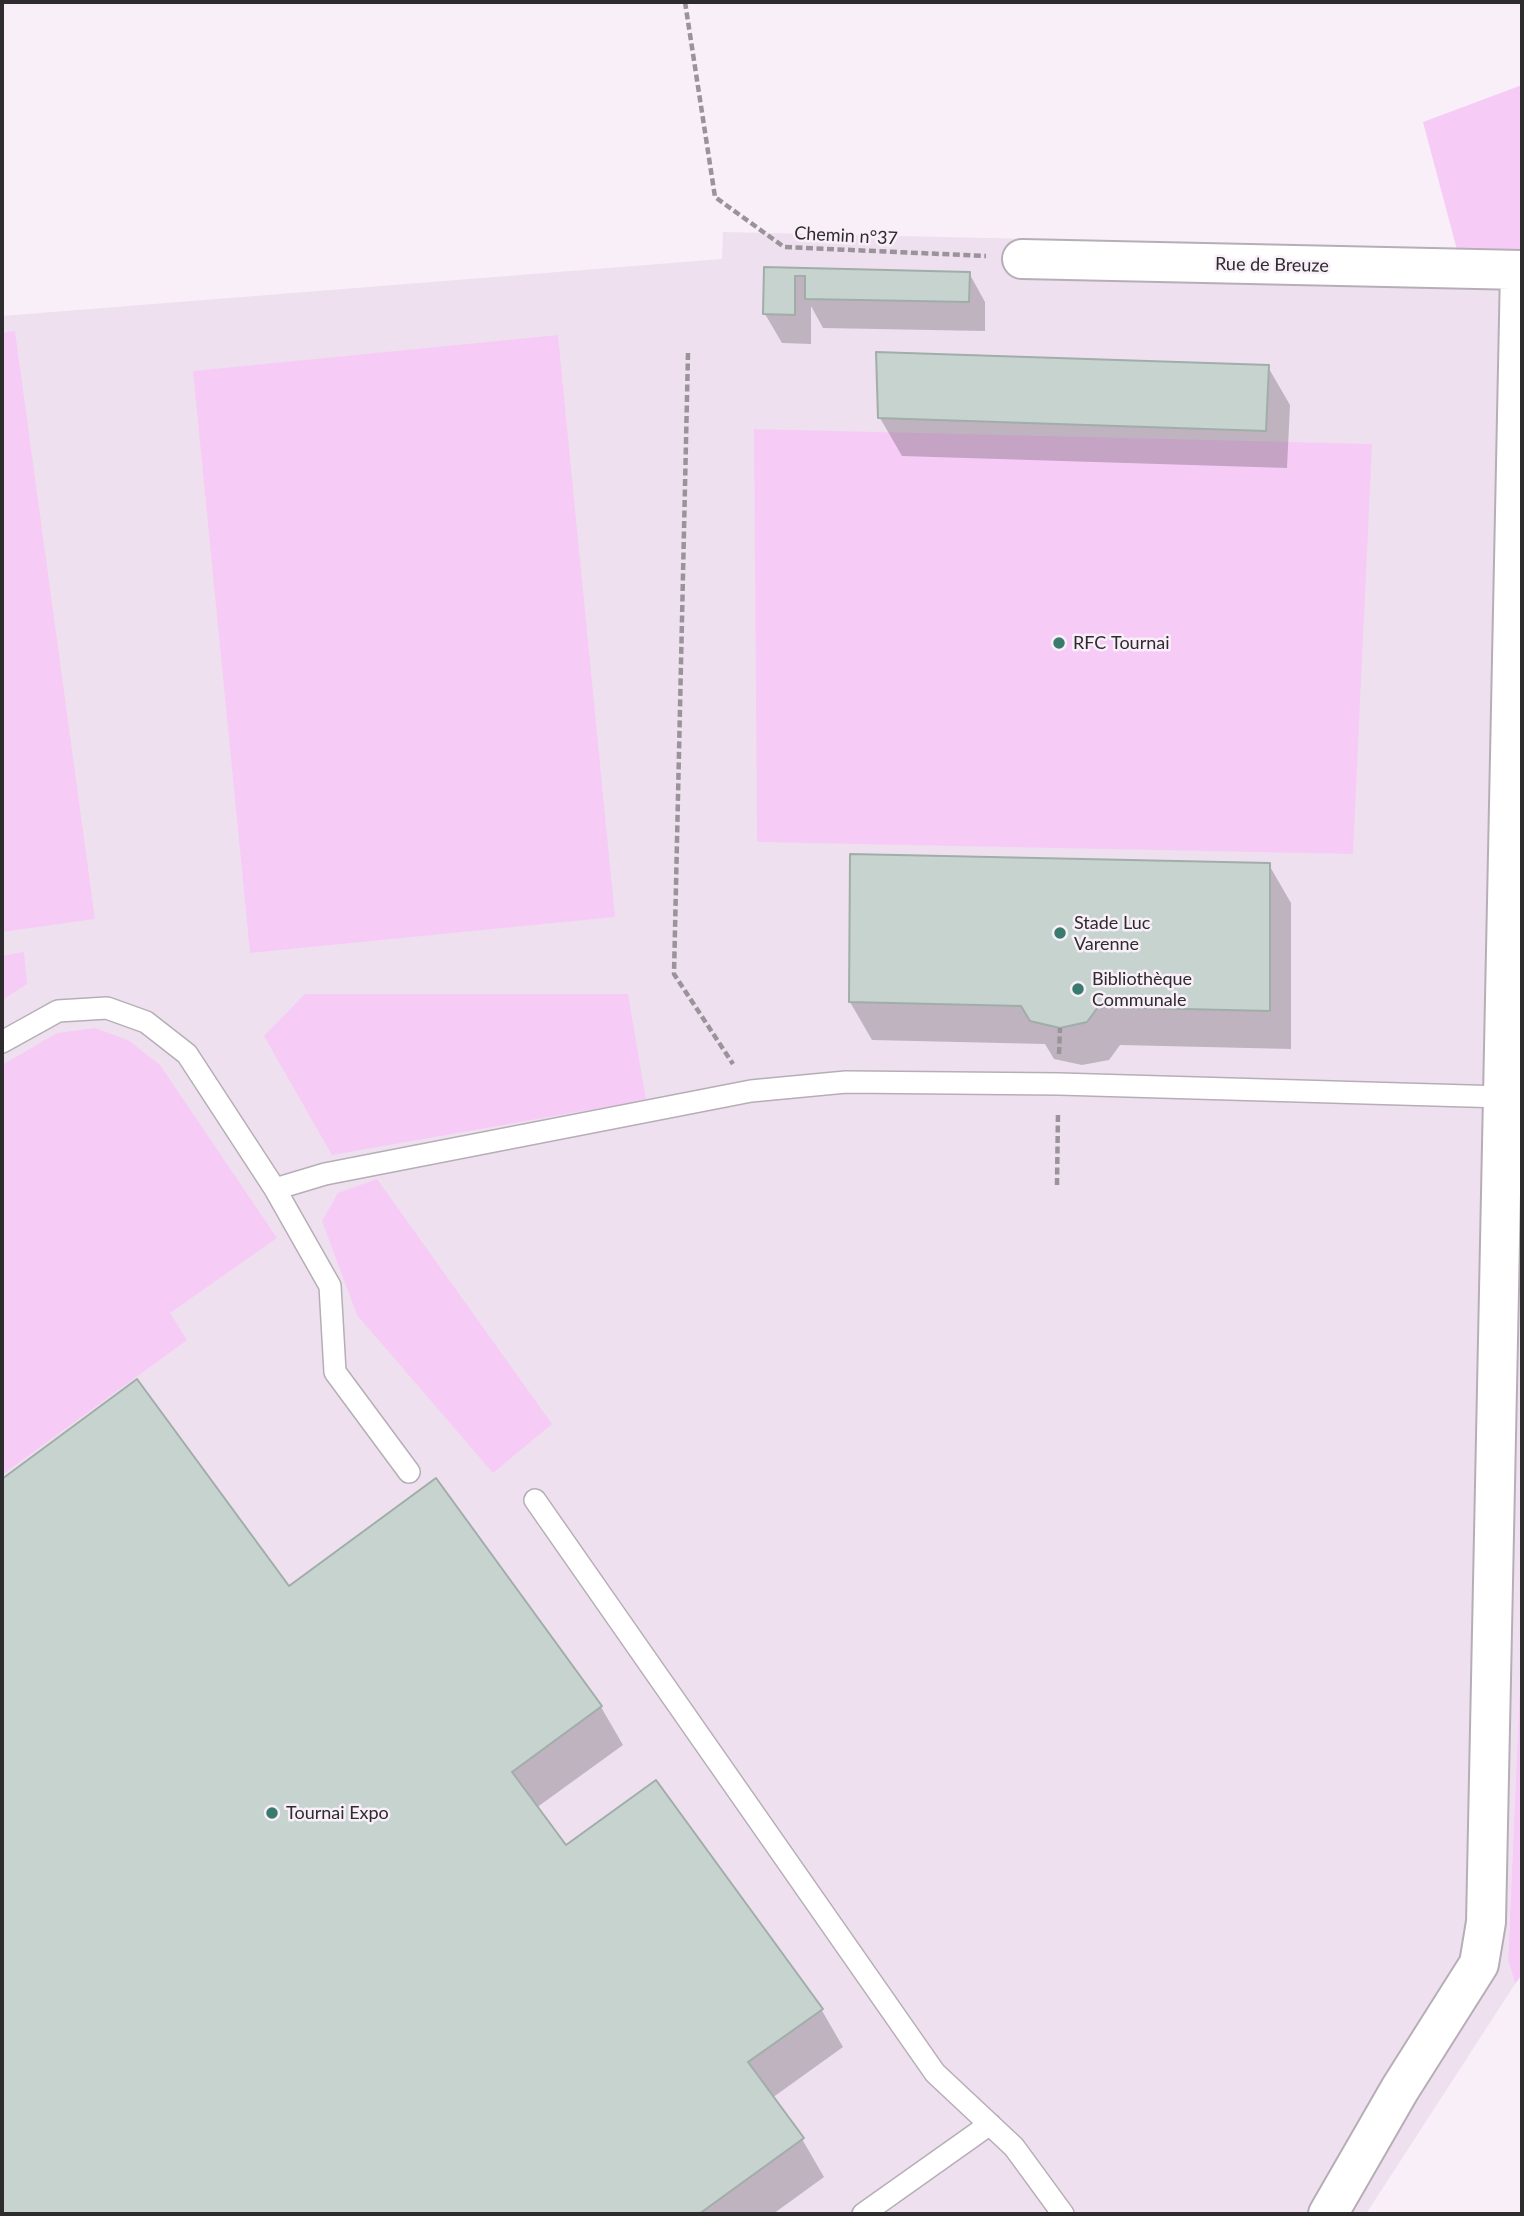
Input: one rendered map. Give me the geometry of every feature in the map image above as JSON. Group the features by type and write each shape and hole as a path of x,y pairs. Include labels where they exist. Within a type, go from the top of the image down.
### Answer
{"street":[{"name":"Rue de Breuze","path":"1022,259 1521,270"},
{"path":"1328,2214 1400,2089 1479,1964 1486,1922 1521,270"}],"lane":[{"path":"2,1042 58,1011 107,1008 146,1022 187,1054 275,1189 330,1286 335,1372 409,1472"},
{"path":"275,1189 325,1174 751,1091 873,1082 1059,1084 1503,1097"},
{"path":"536,1500 935,2073 1014,2147 1063,2214"},
{"path":"863,2214 990,2124"}],"path":[{"name":"Chemin n°37","path":"685,2 715,197 784,247 1022,259"},
{"path":"688,353 674,974 751,1091"}],"shaded area":[{"path":"1522,85 1522,250 1457,250 1423,122"},
{"path":"723,232 1522,250 1522,1634 1508,1960 1515,1984 1366,2214 2,2214 2,316 722,259"},
{"path":"15,331 95,919 2,932 2,333"},
{"path":"558,335 615,917 250,953 193,371"},
{"name":"RFC Tournai","path":"754,429 1372,444 1353,854 757,842"},
{"path":"24,952 27,984 2,1000 2,956"},
{"path":"305,994 628,994 646,1100 332,1155 264,1036"},
{"path":"95,1028 128,1040 160,1065 277,1238 170,1313 187,1340 2,1475 2,1065 57,1033"},
{"path":"377,1179 552,1424 493,1473 357,1315 322,1221 338,1193"},
{"path":"1522,1634 1522,1975 1515,1984 1508,1960"}],"building":[{"path":"764,267 970,272 969,302 805,299 805,276 795,276 795,315 763,314"},
{"path":"876,352 1269,365 1266,431 878,418"},
{"name":"Stade Luc Varenne","path":"850,854 1270,863 1270,1011 1098,1007 1087,1022 1060,1028 1030,1021 1021,1006 849,1002"},
{"name":"Tournai Expo","path":"137,1379 289,1586 436,1478 602,1706 512,1772 566,1845 656,1780 823,2009 748,2062 804,2138 699,2214 2,2214 2,1479"}],"place":[{"name":"RFC Tournai","path":"1059,643"},
{"name":"Stade Luc Varenne","path":"1060,933"},
{"name":"Bibliothèque Communale","path":"1078,989"},
{"name":"Tournai Expo","path":"272,1813"}]}
